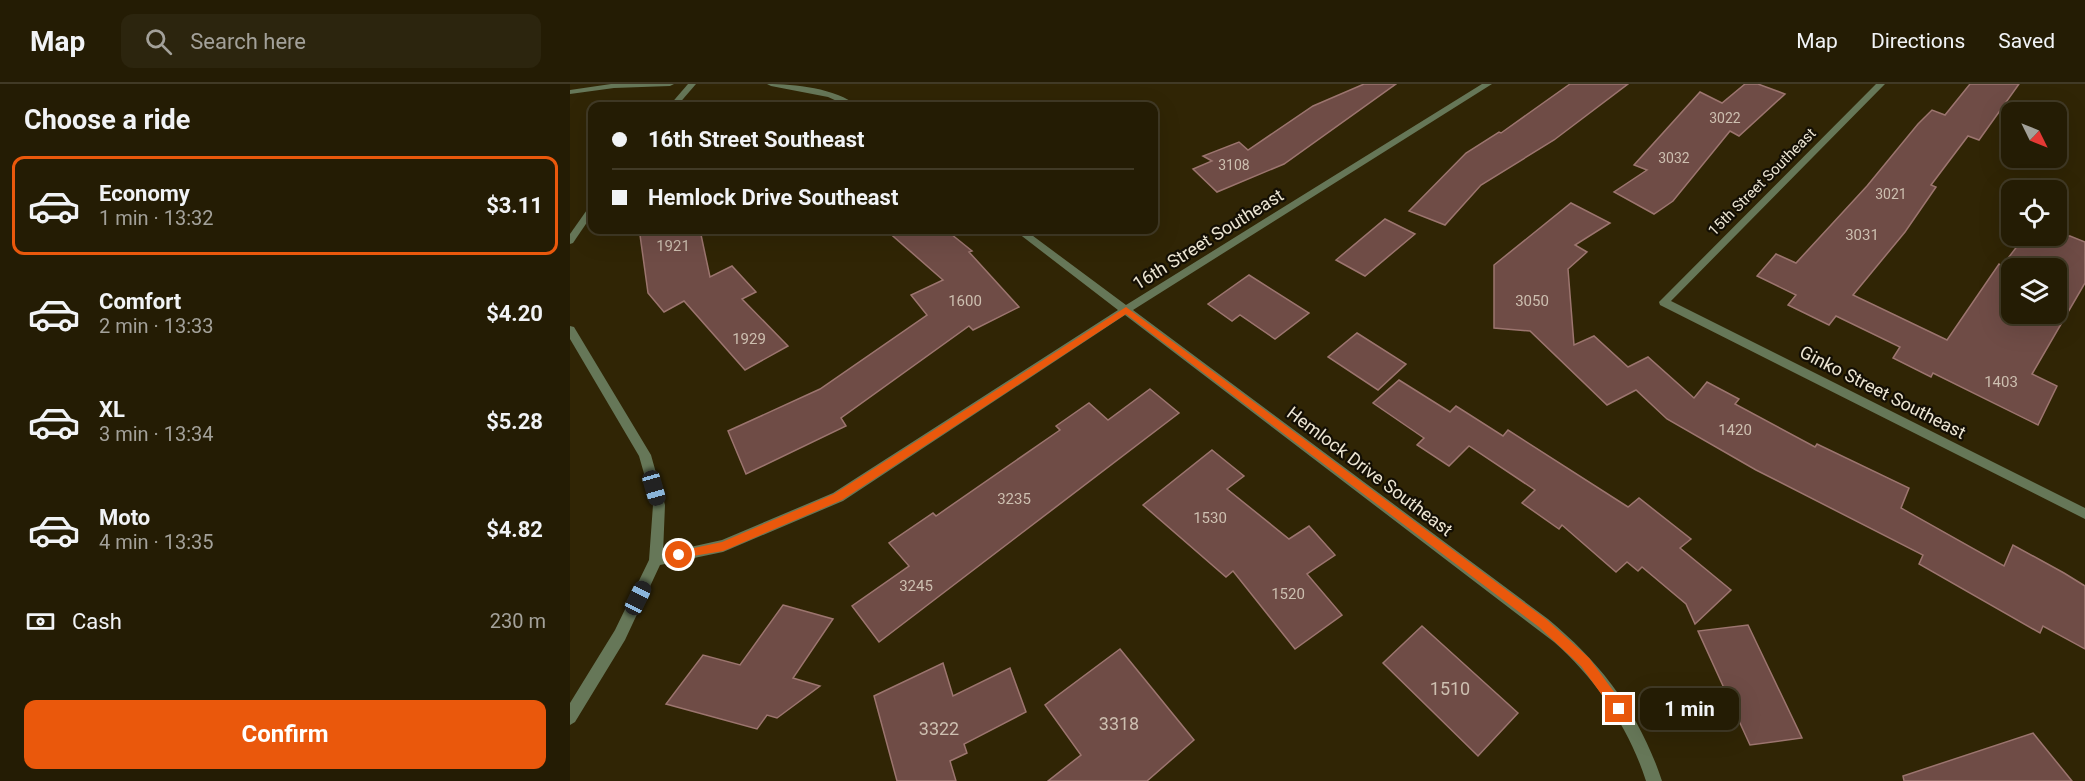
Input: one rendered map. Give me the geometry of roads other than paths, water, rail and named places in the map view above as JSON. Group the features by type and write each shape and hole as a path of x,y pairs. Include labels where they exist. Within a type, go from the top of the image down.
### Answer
{"street":[{"path":"570,92 614,86 670,84"},
{"path":"676,102 692,84"},
{"path":"771,84 830,95 845,102"},
{"name":"16th Street Southeast","path":"656,560 723,546 838,497 1126,310 1488,84"},
{"name":"15th Street Southeast","path":"1664,302 1881,84"},
{"path":"570,242 588,215"},
{"name":"Hemlock Drive Southeast","path":"1024,234 1543,624 1585,662 1619,709 1650,765 1654,781"},
{"name":"Ginko Street Southeast","path":"1664,302 2085,514"},
{"path":"570,330 645,454 659,505 656,560 620,635 570,717"}]}
